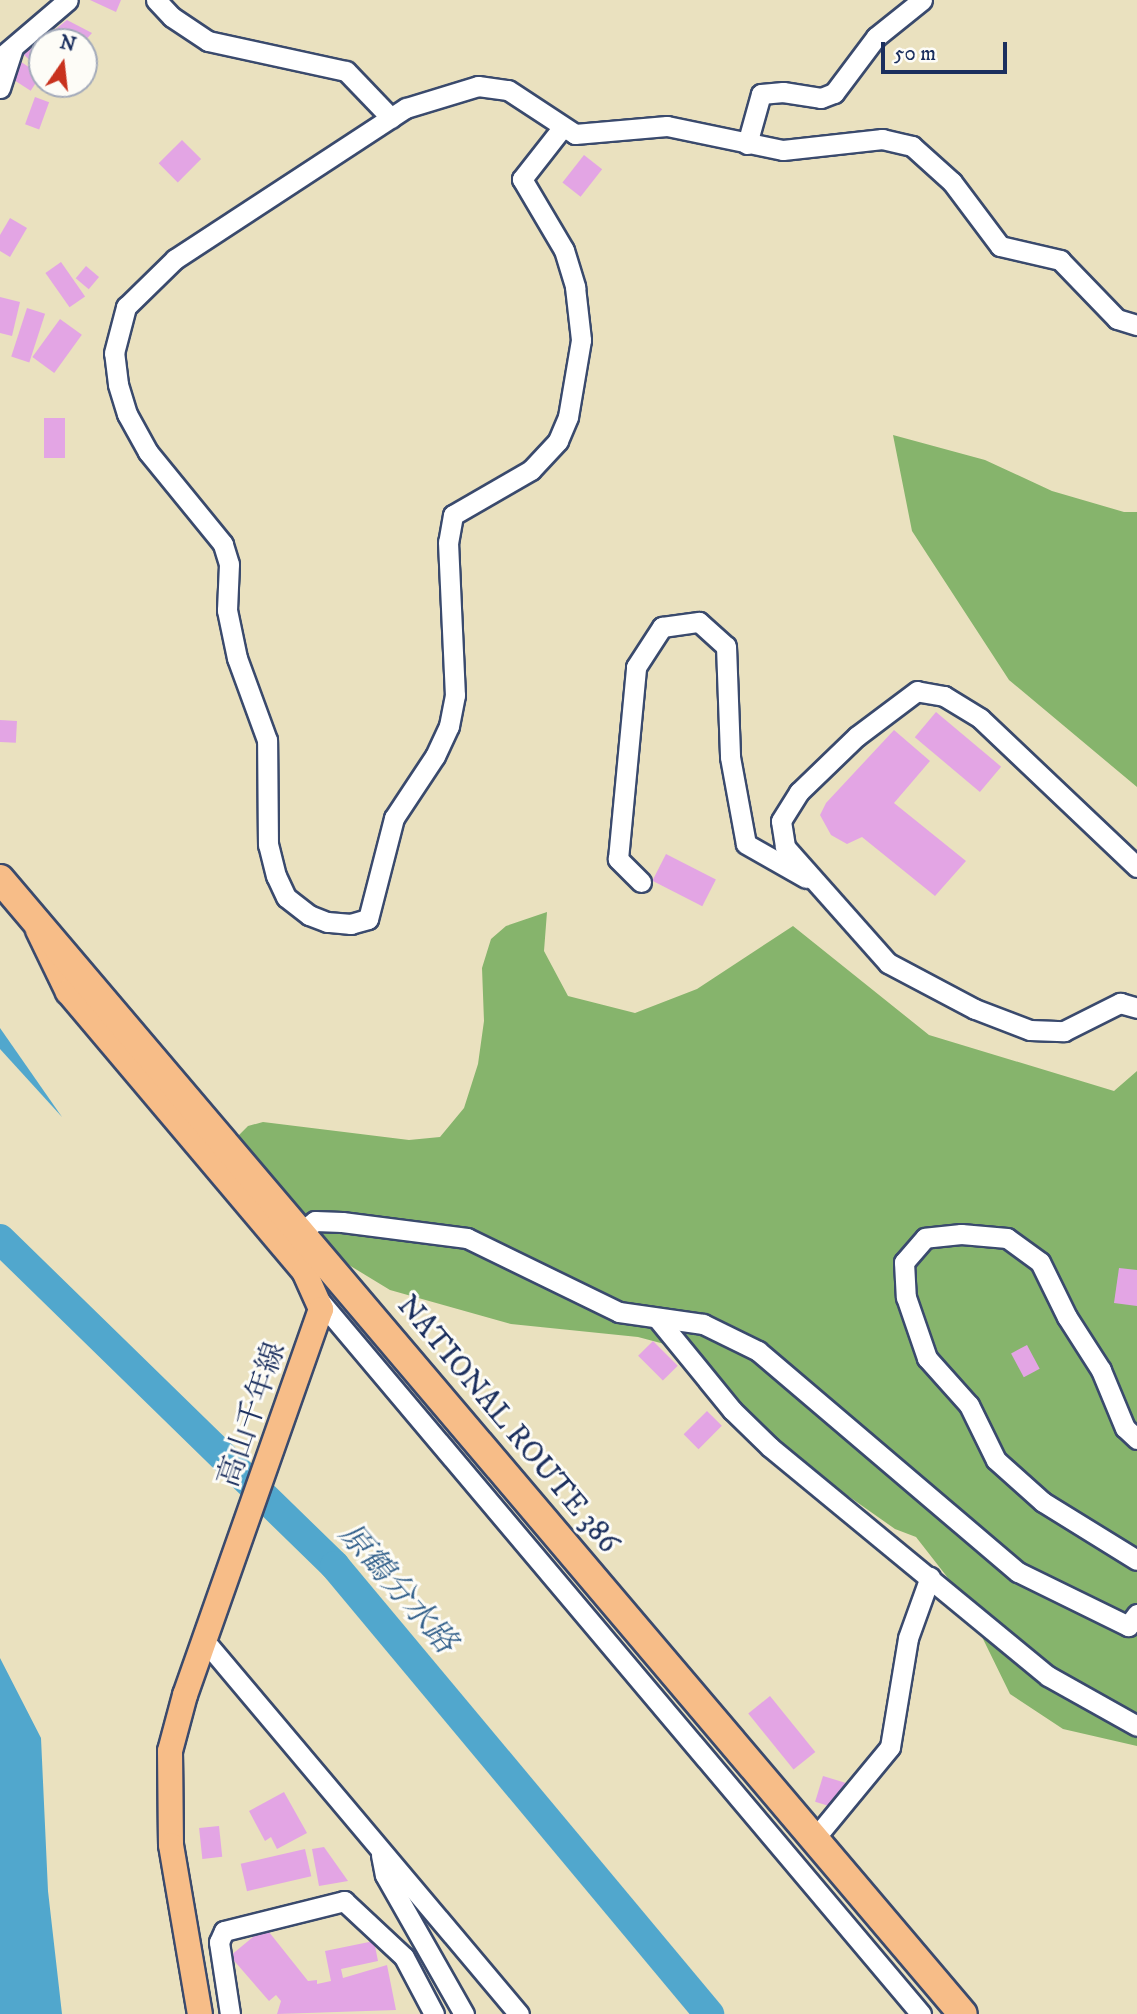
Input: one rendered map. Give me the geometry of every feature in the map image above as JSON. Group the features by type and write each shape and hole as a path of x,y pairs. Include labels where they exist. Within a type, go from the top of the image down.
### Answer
{"highway":[{"name":"NATIONAL ROUTE 386","path":"0,879 963,2014"}],"main road":[{"path":"34,919 55,972 68,992 304,1271 320,1309"},
{"name":"高山千年線","path":"200,2014 186,1947 168,1803 173,1735 320,1309"}],"street":[{"path":"0,88 7,53 68,0"},
{"path":"156,0 172,18 208,41 346,71 391,118"},
{"path":"747,145 761,94 783,92 821,98 834,93 876,37 922,0"},
{"path":"562,128 522,179 564,250 575,287 581,340 568,417 558,440 531,470 453,515 448,542 455,695 449,726 435,756 394,818 368,919 351,924 309,915 286,897 276,876 268,845 267,740 237,658 227,610 229,564 223,544 148,452 127,414 114,353 126,307 175,259 391,118 453,91 478,86 508,90 562,128 575,134 600,135 667,126 747,145 814,150 882,139 912,146 953,182 1000,246 1060,260 1117,320 1137,325"},
{"path":"641,882 618,859 636,667 662,627 699,622 726,646 730,757 746,844 820,886"},
{"path":"1137,867 980,718 957,703 917,691 896,705 799,792 782,821 785,847 888,963 1008,1022 1030,1030 1065,1031 1120,1003 1137,1009"},
{"path":"300,1233 315,1222 342,1222 467,1238 619,1312 703,1324 758,1351 1018,1573 1128,1626 1137,1614"},
{"path":"1137,1438 1125,1428 1101,1370 1067,1317 1040,1262 1007,1238 961,1234 925,1238 904,1262 906,1297 927,1357 969,1405 996,1460 1043,1502 1137,1560"},
{"path":"320,1309 921,2014"},
{"path":"657,1318 732,1410 770,1447 1048,1675 1137,1726"},
{"path":"815,1838 890,1747 908,1638 930,1577"},
{"path":"208,1631 379,1849 519,2014"},
{"path":"379,1849 385,1875 464,2014"},
{"path":"230,2014 219,1942 224,1931 344,1902 404,1957 434,2014"}],"green space":[{"path":"893,435 985,460 1052,491 1124,512 1137,512 1137,787 1009,680 912,531"},
{"path":"547,912 544,951 568,996 635,1013 697,989 793,926 929,1035 1114,1091 1137,1071 1137,1746 1063,1729 1010,1694 962,1596 916,1537 895,1529 817,1474 672,1346 638,1337 511,1324 390,1290 311,1242 233,1141 248,1126 263,1122 409,1140 440,1137 464,1108 478,1064 484,1021 482,968 491,939 506,926"}],"water":[{"path":"0,1028 62,1117 0,1049"},
{"path":"0,1658 41,1738 48,1891 62,2014 0,2014"}],"building":[{"path":"90,0 121,0 116,12"},
{"path":"67,20 82,28 57,28"},
{"path":"28,44 28,59 20,51"},
{"path":"15,58 28,66 28,89 5,74"},
{"path":"35,98 49,102 39,129 25,124"},
{"path":"182,140 201,159 178,182 159,163"},
{"path":"584,155 602,169 581,197 562,183"},
{"path":"10,218 27,228 10,257 0,251 0,235"},
{"path":"61,262 85,296 70,307 45,273"},
{"path":"86,266 99,277 89,289 76,278"},
{"path":"0,297 20,302 12,336 0,333"},
{"path":"27,308 45,314 29,362 11,357"},
{"path":"60,319 82,335 54,373 32,357"},
{"path":"44,418 65,418 65,458 44,458"},
{"path":"936,712 1001,767 980,792 915,737"},
{"path":"0,720 17,721 16,743 0,742"},
{"path":"894,730 930,761 894,803 966,861 935,896 862,837 847,844 831,835 820,815 826,803"},
{"path":"666,854 716,879 702,906 652,881"},
{"path":"1119,1268 1137,1270 1137,1306 1114,1303"},
{"path":"653,1341 678,1366 663,1381 638,1356"},
{"path":"1027,1345 1040,1369 1024,1377 1011,1353"},
{"path":"707,1411 722,1426 699,1449 684,1434"},
{"path":"770,1696 815,1752 794,1770 748,1714"},
{"path":"823,1776 846,1783 838,1809 815,1802"},
{"path":"284,1792 307,1833 277,1849 271,1837 265,1841 249,1811"},
{"path":"219,1826 222,1857 202,1859 199,1828"},
{"path":"324,1847 348,1881 319,1886 312,1849"},
{"path":"305,1849 311,1876 247,1891 241,1864"},
{"path":"265,1927 308,1981 317,1980 317,1984 331,1981 325,1951 374,1941 378,1961 341,1969 343,1978 387,1965 396,2010 277,2014 281,2001 276,1995 269,2001 230,1956"}],"waterway":[{"name":"原鶴分水路","path":"0,1239 335,1566 709,2014"}]}
